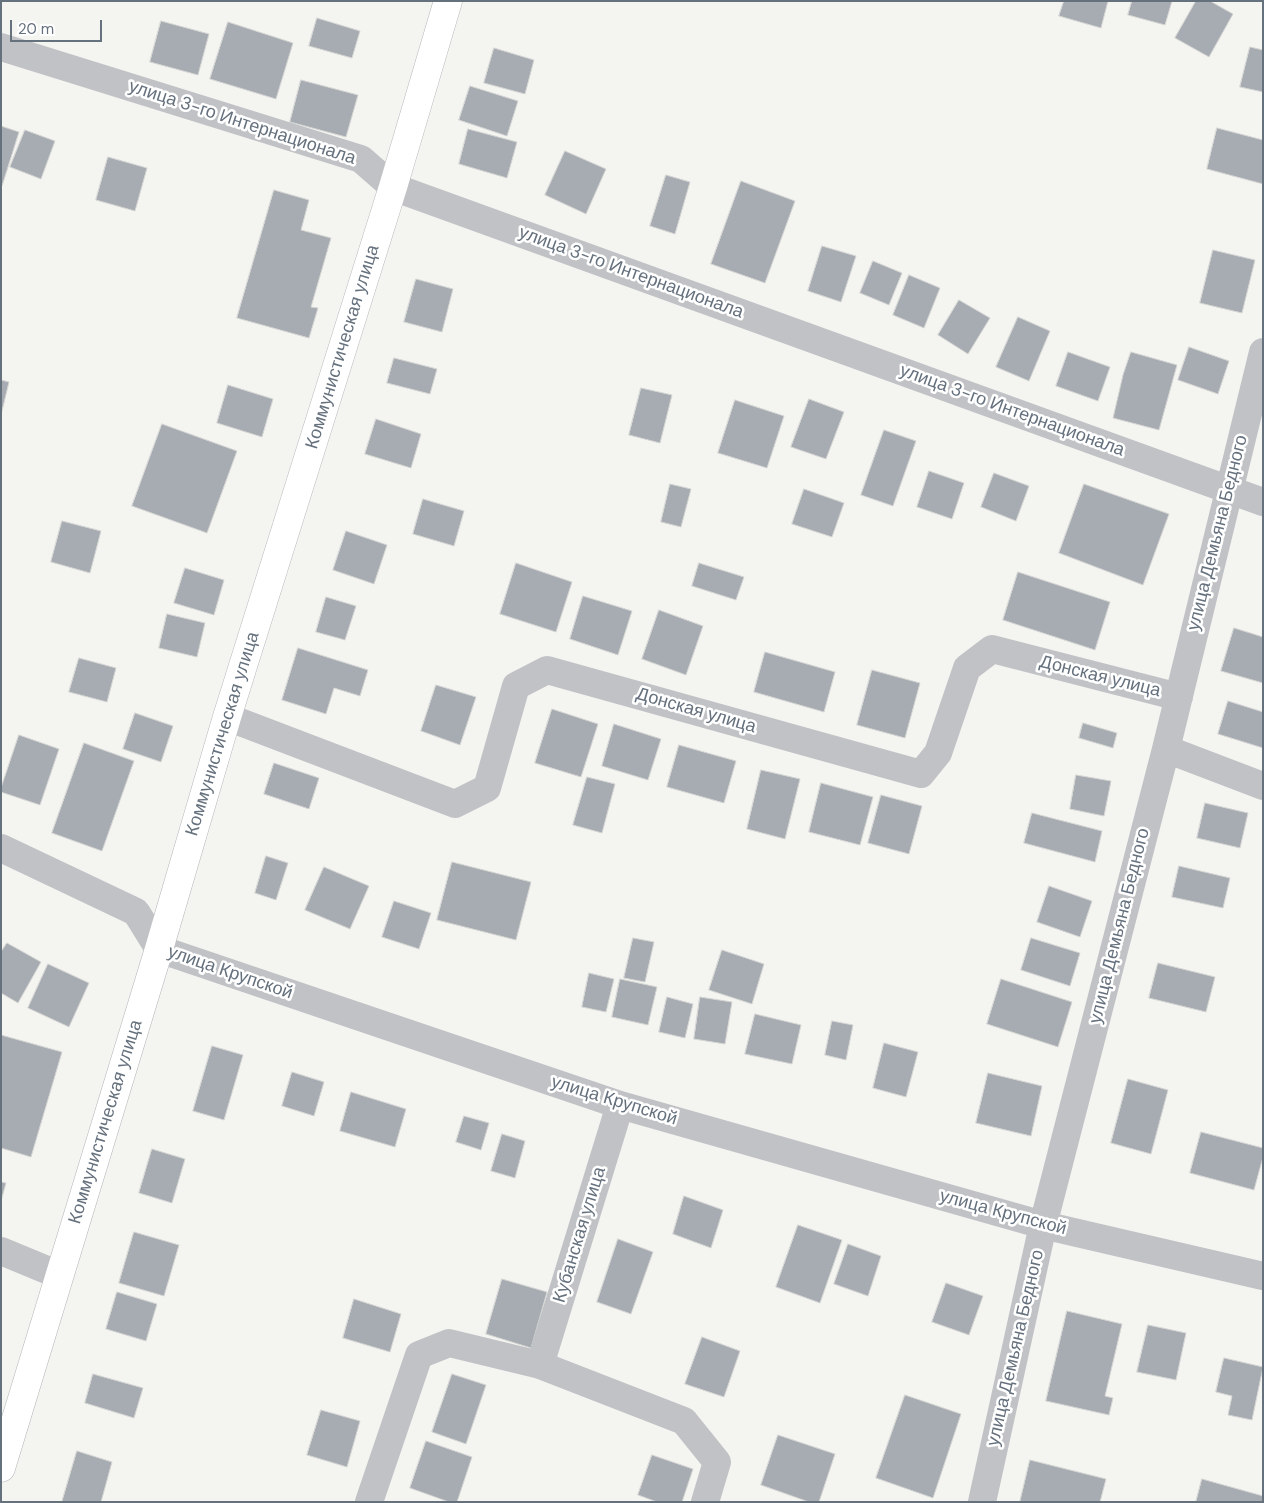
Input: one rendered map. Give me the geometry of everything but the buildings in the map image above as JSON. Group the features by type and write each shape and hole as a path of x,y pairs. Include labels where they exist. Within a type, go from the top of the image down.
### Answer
{"main road":[{"name":"Коммунистическая улица","path":"1,1468 227,717 393,187 448,1"}],"street":[{"name":"улица 3-го Интернационала","path":"1,47 361,159 393,187 1263,502"},
{"name":"улица Демьяна Бедного","path":"982,1502 1043,1225 1166,749 1263,352"},
{"name":"Донская улица","path":"227,717 456,804 487,788 516,686 548,670 922,774 938,753 967,668 992,649 1179,697"},
{"path":"1166,749 1263,786"},
{"name":"улица Крупской","path":"1,848 136,912 159,948 620,1105 1043,1225 1263,1276"},
{"name":"Кубанская улица","path":"540,1365 620,1105"},
{"path":"1,1251 59,1274"},
{"path":"370,1502 419,1355 449,1343 540,1365 684,1421 717,1462 706,1502"}]}
